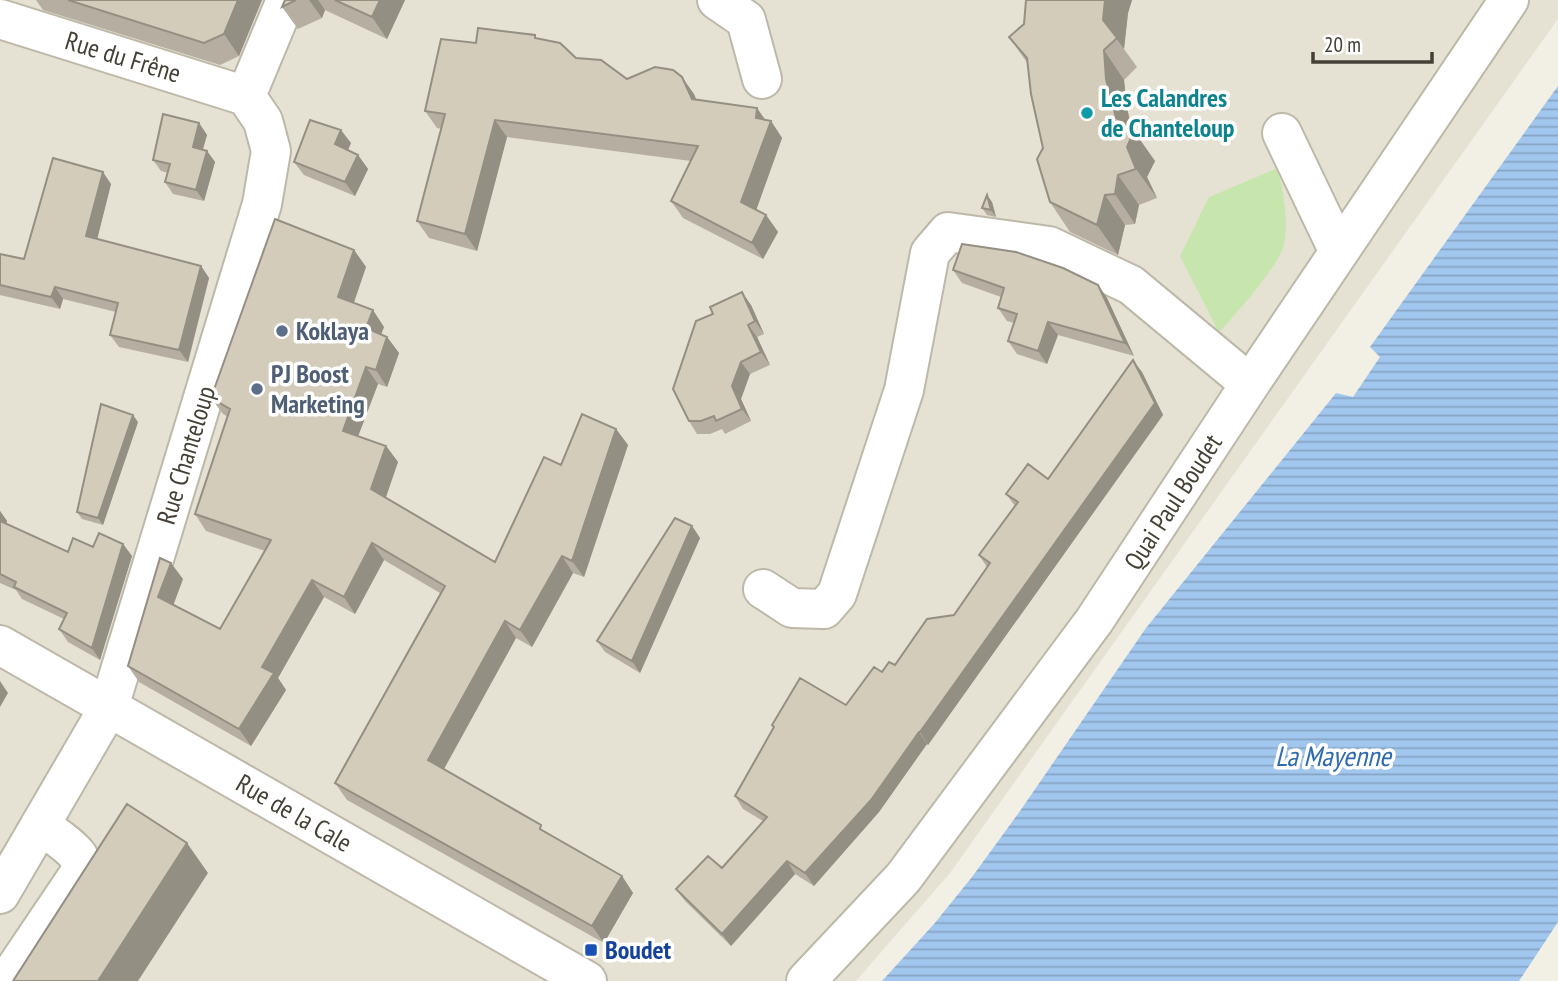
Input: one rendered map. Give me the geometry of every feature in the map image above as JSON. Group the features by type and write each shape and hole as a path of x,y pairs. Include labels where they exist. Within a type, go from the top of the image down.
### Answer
{"street":[{"path":"246,96 286,0"},
{"path":"717,0 746,20 762,79"},
{"name":"Quai Paul Boudet","path":"806,981 903,878 1102,610 1250,384 1509,0"},
{"name":"Rue du Frêne","path":"0,19 246,96"},
{"name":"Rue Chanteloup","path":"0,894 109,707 262,204 271,151 263,121 246,96"},
{"path":"1282,133 1339,252"},
{"path":"763,589 792,608 824,610 837,594 904,390 930,253 948,232 1049,246 1131,285 1250,384"},
{"name":"Rue de la Cale","path":"0,645 587,981"},
{"path":"7,981 79,874 81,864 78,857 40,825"}],"shaded area":[{"path":"0,0 1558,0 1558,19 950,873 856,981 0,981"}],"green space":[{"path":"1278,168 1286,216 1284,244 1266,277 1219,333 1180,256 1209,197"}],"water":[{"name":"La Mayenne","path":"1558,86 1558,922 1519,981 882,981 972,877 1146,628 1336,393 1353,397 1380,357 1370,347"}],"building":[{"path":"68,0 238,0 224,34 204,43"},
{"path":"285,0 296,0 282,7"},
{"path":"335,0 380,0 372,17"},
{"name":"Les Calandres de Chanteloup","path":"1026,0 1105,0 1103,20 1117,38 1104,50 1106,79 1116,118 1134,131 1127,147 1136,169 1118,175 1115,194 1105,195 1097,225 1050,202 1037,159 1043,148 1031,94 1027,58 1009,37 1024,24"},
{"path":"478,28 535,35 535,38 560,43 576,58 601,60 627,79 655,67 673,70 682,77 692,99 757,108 756,118 771,121 741,202 766,215 752,243 671,201 698,146 495,120 465,234 417,221 445,114 425,111 441,39 476,43"},
{"path":"163,114 199,123 193,147 207,151 196,190 165,182 170,164 153,160"},
{"path":"310,120 341,130 335,144 358,155 345,182 294,162"},
{"path":"53,158 103,172 86,236 201,266 179,350 110,335 118,303 55,287 51,297 0,285 0,254 24,259"},
{"path":"987,195 991,210 982,208"},
{"path":"275,219 354,250 338,297 373,310 366,328 387,337 376,370 366,367 343,431 386,446 371,489 495,562 544,457 561,465 582,414 616,429 572,561 562,556 520,630 505,621 428,760 541,825 540,829 622,876 592,926 335,783 445,586 372,543 344,597 312,580 262,667 274,673 239,729 128,666 160,558 171,563 158,597 220,629 271,540 195,514 230,409 211,398"},
{"path":"962,244 1016,252 1063,268 1098,285 1125,343 1048,322 1038,351 1008,341 1017,314 998,308 1004,288 953,270"},
{"path":"742,292 755,321 748,325 761,352 741,362 732,386 742,409 716,421 714,416 701,421 689,421 673,389 696,321 713,314 710,307"},
{"path":"1133,360 1155,403 920,732 871,800 805,873 787,861 722,934 676,889 708,856 722,868 767,817 735,796 800,678 846,705 874,667 882,672 889,662 895,665 927,619 954,615 990,563 979,555 1018,502 1006,494 1028,464 1048,479"},
{"path":"101,404 133,415 98,518 77,512"},
{"path":"675,518 692,526 632,661 597,641"},
{"path":"0,521 68,552 73,538 93,547 99,533 123,544 92,648 59,629 67,613 14,587 16,582 0,574"},
{"path":"127,804 187,843 98,981 13,981"}],"place":[{"name":"Les Calandres de Chanteloup","path":"1087,113"},
{"name":"Koklaya","path":"282,331"},
{"name":"PJ Boost Marketing","path":"257,389"},
{"name":"Boudet","path":"591,950"}]}
